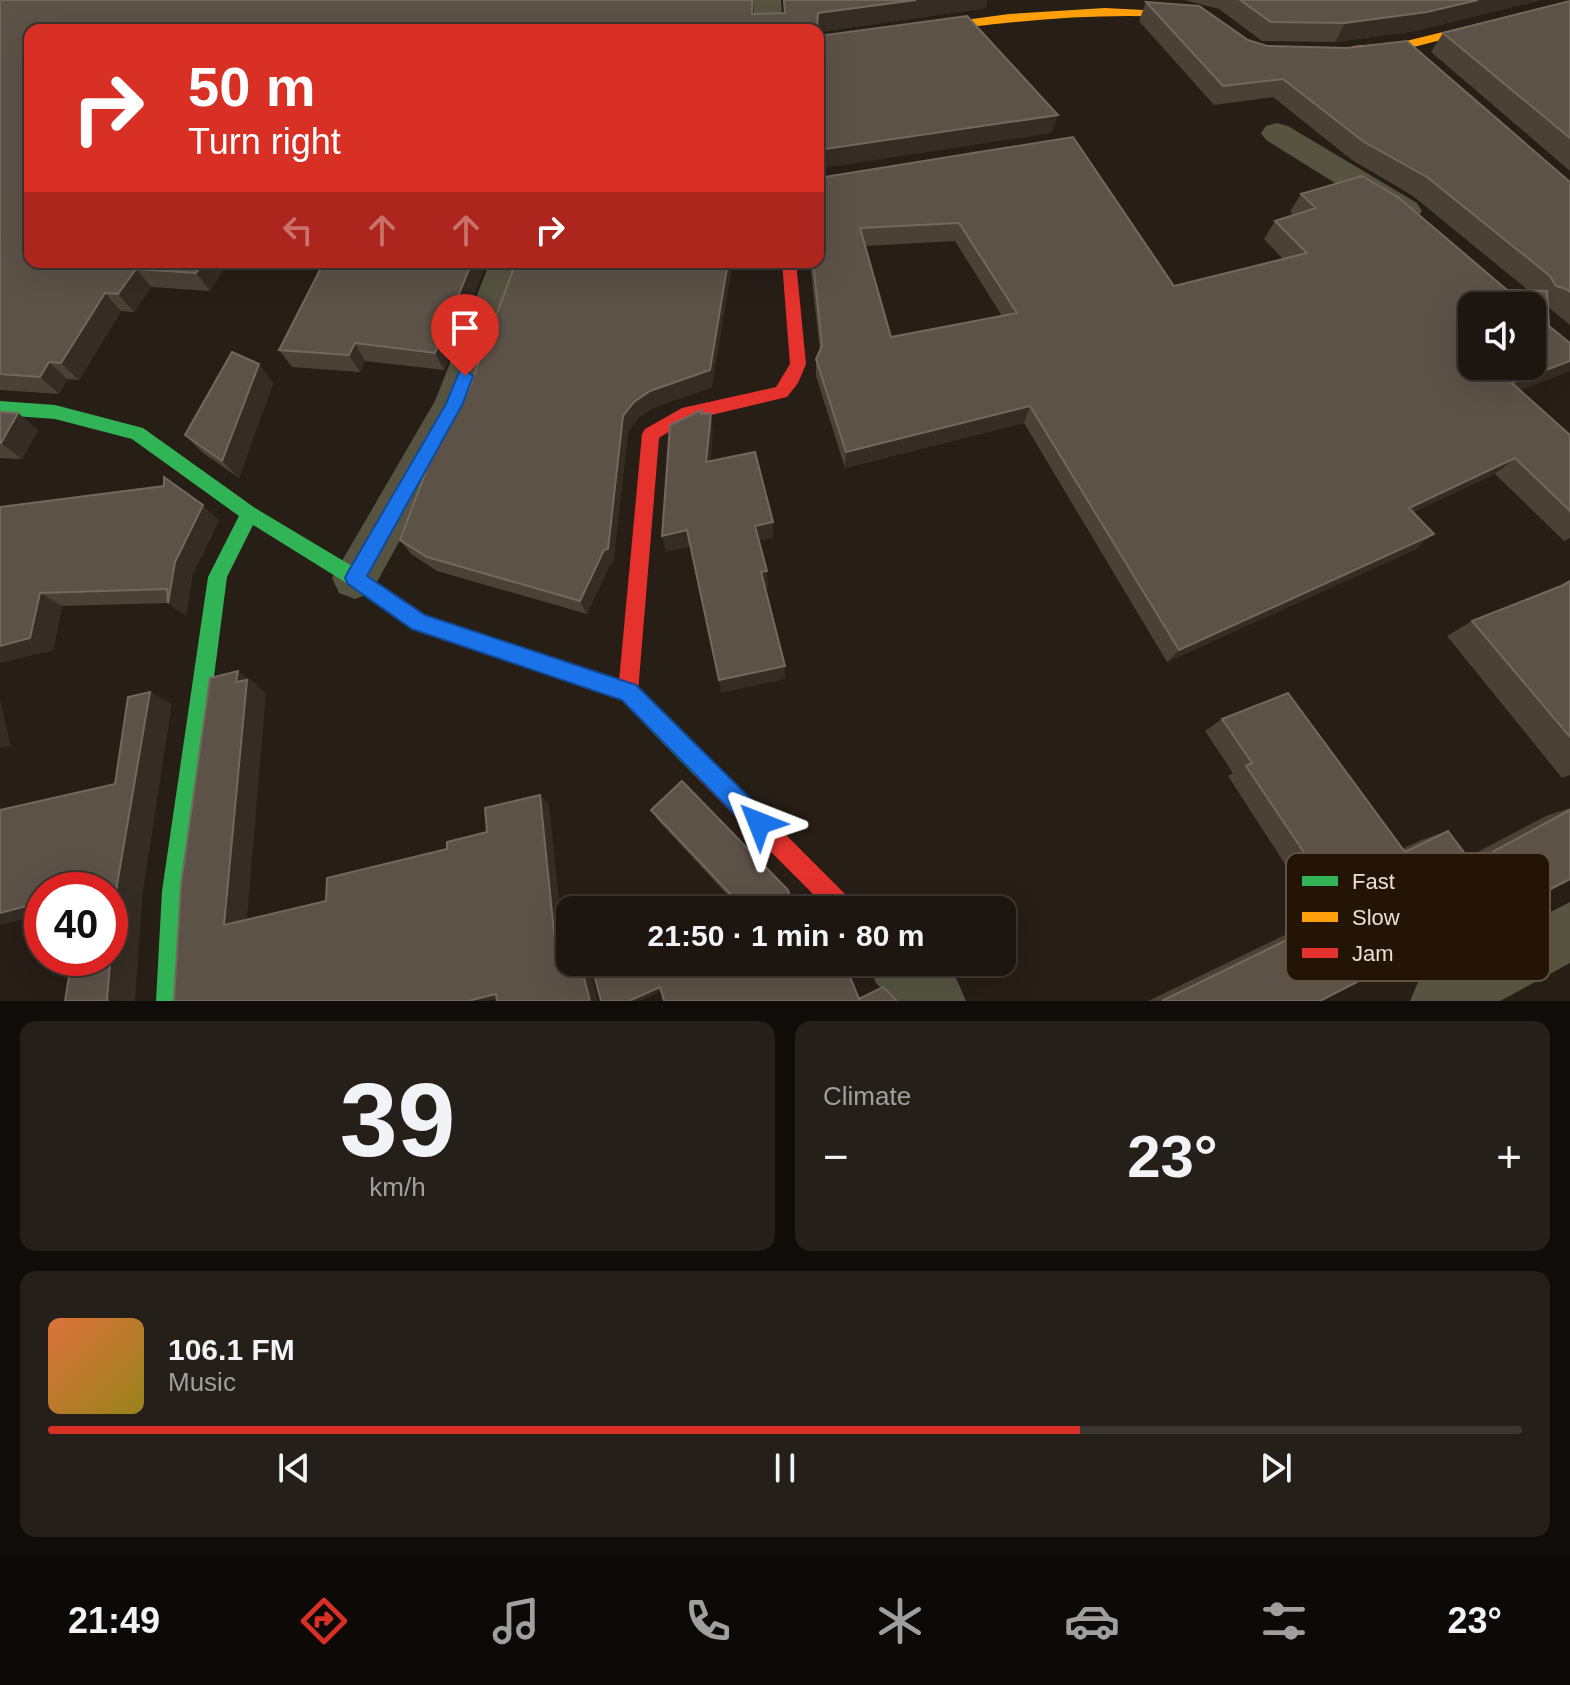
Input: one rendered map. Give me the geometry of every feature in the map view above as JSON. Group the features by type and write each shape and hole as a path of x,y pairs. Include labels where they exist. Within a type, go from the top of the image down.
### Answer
{"street":[{"path":"767,0 769,24"},
{"path":"1332,52 1402,46 1570,4"},
{"path":"824,43 1099,5 1193,13 1214,21"},
{"path":"1402,46 1426,67"},
{"path":"1277,133 1399,206 1434,236"},
{"path":"355,578 454,405 506,268"},
{"path":"628,692 651,434 682,415 781,392 792,379 798,364 790,268"},
{"path":"0,408 55,412 137,433 249,513 355,578 419,622 628,692 831,896"},
{"path":"168,1001 174,891 218,577 249,513"},
{"path":"1550,942 1570,931"},
{"path":"911,976 936,1001"},
{"path":"1440,1001 1477,981"}],"building":[{"path":"0,0 752,0 752,14 785,13 784,0 916,0 818,13 817,24 24,24 24,268 199,268 196,273 136,269 118,294 105,293 61,363 49,362 40,377 0,374"},
{"path":"1240,0 1478,0 1427,12 1345,23 1271,22"},
{"path":"1570,1 1570,138 1443,33"},
{"path":"1146,2 1199,6 1248,40 1267,46 1347,48 1407,41 1570,182 1570,292 1556,286 1550,276 1427,177 1364,142 1283,79 1223,86"},
{"path":"967,16 1058,115 824,149 824,35"},
{"path":"1073,137 1174,286 1307,253 1275,221 1316,208 1301,194 1362,176 1399,198 1507,290 1547,291 1549,326 1570,343 1570,361 1546,370 1546,292 1458,292 1458,380 1520,380 1512,383 1570,435 1570,511 1515,458 1409,508 1434,534 1179,650 1030,406 846,452 816,359 822,346 814,268 824,268 824,177","holes":["959,223 1017,313 891,337 860,228"]},
{"path":"321,268 470,268 435,353 355,343 349,355 279,350"},
{"path":"514,268 727,268 710,370 650,391 634,402 623,416 608,549 604,550 580,601 427,557 400,540 433,453 469,389"},
{"path":"232,352 259,364 222,461 185,435"},
{"path":"702,410 701,414 711,413 706,462 755,452 773,522 755,526 767,571 761,572 785,666 719,680 687,530 662,536 670,425"},
{"path":"0,412 18,413 1,443 0,443"},
{"path":"164,477 203,505 175,562 168,603 167,589 40,593 30,638 0,646 0,507 164,486"},
{"path":"1570,581 1570,737 1472,621"},
{"path":"238,671 236,682 247,680 224,925 326,901 327,878 447,849 447,842 487,832 485,808 540,795 556,976 584,976 590,1001 497,1001 496,994 468,1001 174,1001 181,885 210,678"},
{"path":"150,692 119,872 24,872 24,907 0,913 0,810 115,784 128,697"},
{"path":"1288,693 1405,852 1448,831 1464,853 1304,853 1246,766 1252,763 1222,719"},
{"path":"682,781 788,890 790,896 732,896 651,810"},
{"path":"1570,810 1570,879 1550,889 1550,853 1490,853"},
{"path":"1286,940 1286,981 1359,981 1320,1001 1162,1001"},
{"path":"69,976 109,976 108,1001 65,1001"},
{"path":"594,976 850,976 859,999 883,987 897,1001 664,1001 660,987 629,1001 601,1001"}],"traffic: fast":[{"path":"0,408 55,412 137,433 249,513 355,578 419,622 628,692 702,767"},
{"path":"168,1001 174,891 218,577 249,513"}],"traffic: slow":[{"path":"1353,50 1402,46 1570,4"},
{"path":"824,43 1057,14 1105,11 1201,16"}],"traffic: jam":[{"path":"628,692 651,434 682,415 781,392 792,379 798,364 790,268"},
{"path":"702,767 831,896"}],"route":[{"path":"465,376 454,405 355,578 419,622 628,692 759,823"}]}
